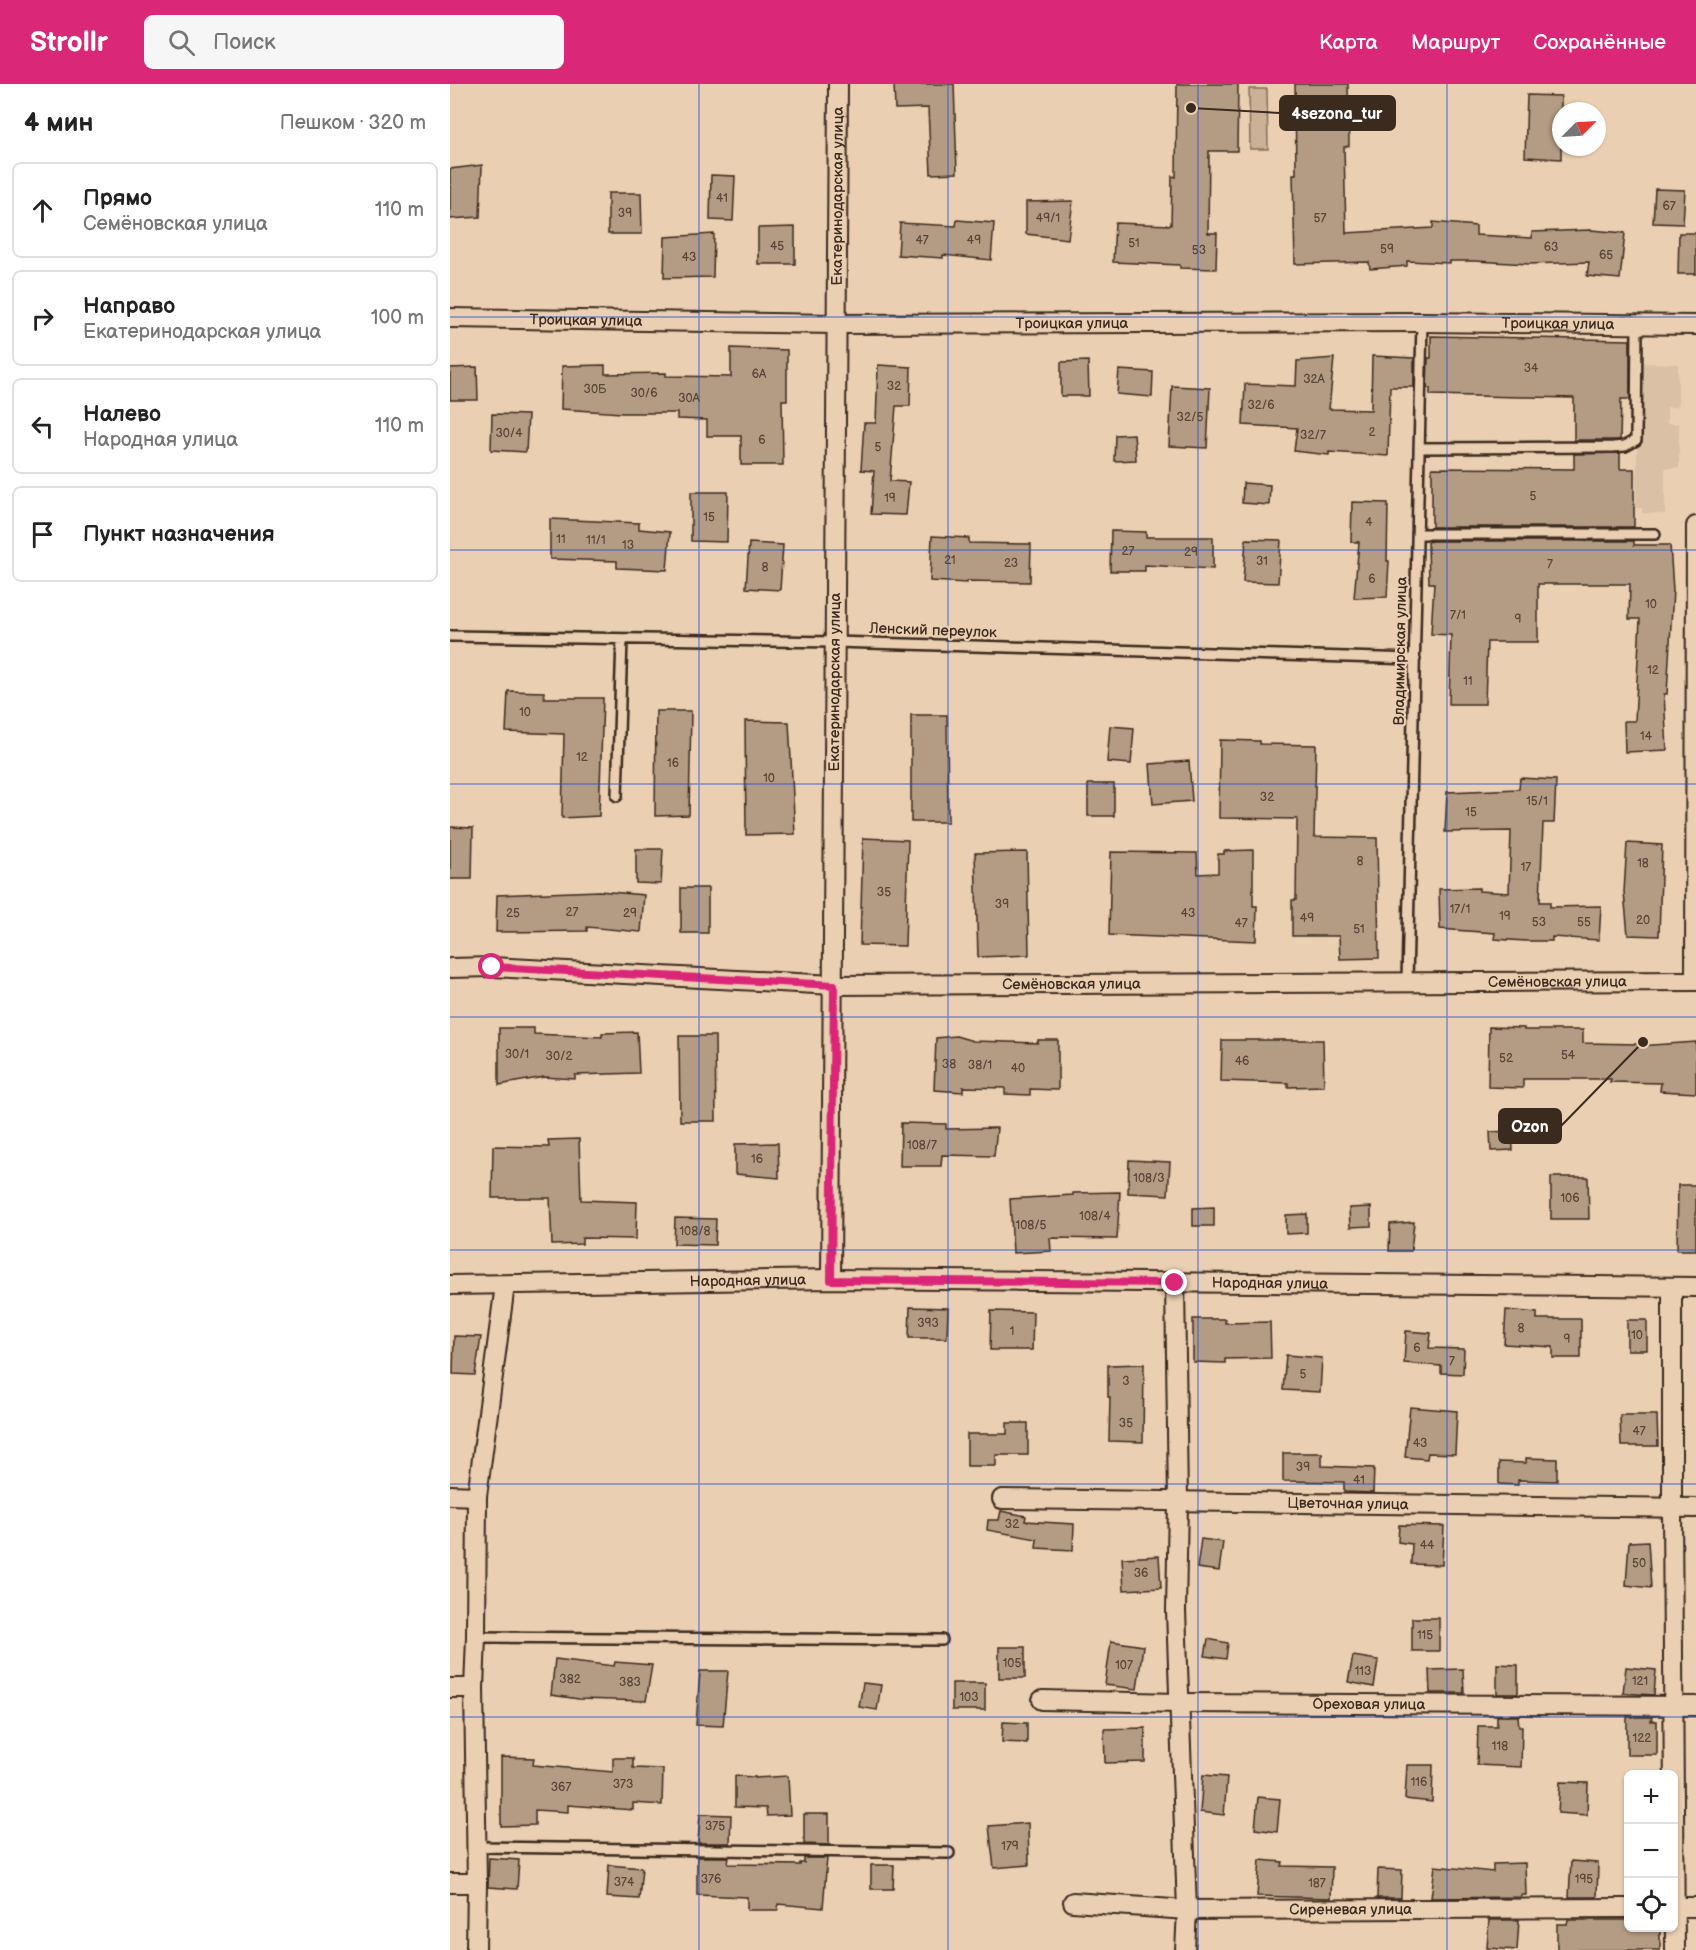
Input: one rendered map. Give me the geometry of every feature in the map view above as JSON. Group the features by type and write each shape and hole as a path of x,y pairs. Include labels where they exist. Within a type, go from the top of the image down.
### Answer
{"street":[{"name":"Екатеринодарская улица","path":"831,1280 838,84"},
{"name":"Троицкая улица","path":"450,318 835,324 1422,322 1696,325"},
{"path":"1695,981 1696,526"},
{"name":"Семёновская улица","path":"450,968 492,967 834,985 1695,981"},
{"name":"Народная улица","path":"450,1285 831,1280 1696,1287"},
{"path":"1175,1283 1178,1502 1176,1611 1187,1910 1185,1950"},
{"path":"476,1950 474,1688 477,1496 505,1286"},
{"path":"1672,1287 1675,1878"},
{"path":"450,1496 477,1496"},
{"name":"Цветочная улица","path":"1002,1499 1696,1508"},
{"path":"450,1688 474,1688"},
{"name":"Ореховая улица","path":"1042,1700 1696,1706"},
{"path":"450,1883 477,1883"},
{"name":"Сиреневая улица","path":"1073,1902 1187,1910 1624,1908"},
{"path":"1678,1907 1696,1908"},
{"path":"1675,1932 1675,1950"}],"lane":[{"name":"Владимирская улица","path":"1407,982 1422,322"},
{"path":"1419,448 1613,447 1625,446 1636,440 1637,324"},
{"path":"1418,534 1655,534"},
{"name":"Ленский переулок","path":"450,636 834,642 1415,658"},
{"path":"617,796 622,639"},
{"path":"476,1637 942,1640"},
{"path":"476,1847 949,1853"}],"shaded area":[{"path":"1249,89 1267,89 1268,149 1250,149"},
{"path":"1639,363 1678,364 1678,407 1667,407 1667,423 1679,424 1679,468 1665,468 1665,514 1642,513 1642,508 1636,508"}],"building":[{"path":"894,84 954,84 957,173 931,174 928,108 895,109"},
{"path":"1177,84 1238,84 1237,151 1209,151 1208,233 1217,233 1216,269 1113,262 1115,223 1171,225 1172,176 1176,177"},
{"path":"1295,84 1348,84 1349,146 1344,147 1346,233 1433,228 1433,222 1476,226 1476,235 1532,238 1532,232 1591,230 1625,233 1620,279 1587,276 1589,262 1529,264 1407,261 1407,266 1370,269 1369,262 1295,264 1293,174 1296,174"},
{"path":"1527,95 1561,96 1561,102 1552,102 1552,156 1561,156 1561,159 1525,157"},
{"path":"482,165 480,217 450,219 450,169"},
{"path":"711,175 735,176 733,221 710,220"},
{"path":"1655,189 1685,190 1683,224 1653,223"},
{"path":"608,193 641,193 642,234 608,234"},
{"path":"1073,201 1068,239 1026,234 1026,202"},
{"path":"957,220 994,223 991,260 943,255 943,258 898,255 900,223 956,226"},
{"path":"795,227 795,264 758,264 758,228"},
{"path":"1679,233 1696,233 1696,274 1678,274"},
{"path":"714,234 713,277 664,278 665,237"},
{"path":"1431,336 1630,340 1630,399 1621,399 1620,440 1574,440 1574,398 1430,395 1430,388 1427,388"},
{"path":"731,348 787,350 787,400 782,400 783,465 741,465 741,436 707,436 707,420 677,419 677,413 622,413 561,409 562,366 605,365 605,374 666,373 666,376 731,377"},
{"path":"1372,356 1414,358 1414,387 1390,387 1388,456 1329,452 1329,455 1294,451 1297,428 1243,425 1245,384 1296,386 1297,361 1334,358 1329,409 1371,410"},
{"path":"1088,361 1089,396 1061,396 1061,362"},
{"path":"878,365 911,367 910,406 896,406 890,481 909,482 906,515 871,514 874,471 861,470 864,423 876,423"},
{"path":"477,367 478,400 450,400 450,368"},
{"path":"1119,370 1153,372 1152,397 1117,394"},
{"path":"1172,386 1210,388 1207,448 1169,446"},
{"path":"492,414 528,415 526,452 491,450"},
{"path":"1134,434 1136,460 1114,461 1115,435"},
{"path":"1620,453 1620,469 1634,469 1634,527 1432,527 1432,468 1574,469 1574,454"},
{"path":"1243,483 1270,485 1269,505 1242,503"},
{"path":"691,492 728,492 727,542 691,541"},
{"path":"1352,502 1388,503 1387,597 1354,598 1359,542 1351,542"},
{"path":"550,519 639,523 639,529 670,532 667,570 617,568 617,561 550,559"},
{"path":"1111,531 1146,532 1146,537 1213,537 1213,569 1145,565 1145,571 1110,571"},
{"path":"932,536 969,538 969,543 1031,544 1030,582 930,581"},
{"path":"1246,539 1281,540 1278,583 1243,582"},
{"path":"1634,541 1634,545 1670,545 1673,590 1667,694 1664,694 1667,750 1625,752 1624,721 1635,721 1640,619 1629,619 1630,584 1538,584 1538,642 1487,642 1485,704 1449,704 1451,635 1431,634 1434,583 1429,583 1428,542"},
{"path":"749,543 783,545 780,590 746,588"},
{"path":"508,691 544,692 544,698 603,698 599,816 562,818 564,734 506,732"},
{"path":"656,711 691,711 689,815 655,816"},
{"path":"911,715 947,715 948,822 911,822"},
{"path":"745,721 789,722 795,834 746,835"},
{"path":"1110,726 1134,728 1131,764 1107,762"},
{"path":"1220,740 1260,741 1260,744 1316,745 1314,837 1377,838 1379,958 1340,959 1339,936 1292,936 1292,900 1296,900 1297,819 1219,818"},
{"path":"1189,761 1192,801 1153,804 1150,764"},
{"path":"1520,778 1556,780 1554,823 1543,823 1540,902 1550,902 1550,907 1601,906 1599,940 1552,937 1552,941 1494,939 1495,933 1440,929 1439,889 1479,888 1479,891 1509,893 1511,831 1445,832 1447,792 1519,789"},
{"path":"1088,784 1114,784 1114,816 1088,816"},
{"path":"450,827 473,828 472,879 450,879"},
{"path":"863,838 908,840 905,946 860,945"},
{"path":"1627,843 1662,845 1659,936 1628,935 1624,892"},
{"path":"636,849 663,849 661,884 636,883"},
{"path":"1253,850 1253,906 1257,906 1256,941 1109,935 1111,852 1197,853 1198,874 1218,873 1218,854 1224,854 1224,851"},
{"path":"1027,852 1029,955 978,957 975,853"},
{"path":"681,888 708,888 708,933 681,933"},
{"path":"599,891 644,895 641,932 587,927 587,931 496,932 497,895"},
{"path":"1489,1027 1524,1028 1524,1030 1583,1030 1583,1043 1638,1044 1638,1046 1696,1042 1696,1093 1660,1091 1661,1083 1610,1082 1611,1079 1523,1079 1523,1088 1488,1087"},
{"path":"499,1028 534,1028 534,1034 602,1037 602,1033 637,1032 639,1073 575,1075 575,1079 544,1077 499,1085"},
{"path":"679,1036 715,1036 716,1121 680,1121"},
{"path":"956,1036 973,1041 1038,1043 1038,1040 1058,1040 1058,1090 1030,1089 1030,1095 1005,1094 1005,1088 963,1087 963,1092 934,1090 936,1038"},
{"path":"1222,1040 1323,1040 1324,1086 1288,1087 1288,1083 1221,1081"},
{"path":"901,1123 946,1124 946,1129 997,1128 994,1156 942,1155 941,1166 900,1166"},
{"path":"1512,1131 1513,1150 1491,1151 1490,1132"},
{"path":"579,1139 581,1200 637,1202 636,1239 582,1238 582,1244 552,1245 550,1198 492,1198 493,1146 549,1147 548,1140"},
{"path":"778,1143 779,1178 735,1174 735,1144"},
{"path":"1129,1160 1170,1162 1168,1195 1128,1193"},
{"path":"1551,1177 1588,1177 1589,1219 1551,1219"},
{"path":"1678,1185 1696,1185 1696,1250 1677,1250"},
{"path":"1120,1192 1117,1239 1050,1238 1051,1251 1013,1253 1010,1199 1073,1195 1073,1193"},
{"path":"1214,1207 1214,1226 1193,1226 1193,1208"},
{"path":"1371,1207 1371,1226 1350,1227 1349,1208"},
{"path":"1307,1214 1307,1233 1286,1234 1286,1215"},
{"path":"675,1218 716,1219 715,1245 674,1244"},
{"path":"1414,1222 1411,1251 1389,1251 1390,1224"},
{"path":"910,1307 948,1308 947,1338 909,1338"},
{"path":"1506,1310 1537,1313 1537,1319 1581,1319 1581,1358 1553,1358 1553,1347 1504,1344"},
{"path":"991,1311 1033,1312 1032,1350 990,1350"},
{"path":"1193,1319 1225,1319 1225,1323 1270,1322 1271,1358 1225,1359 1225,1363 1193,1362"},
{"path":"1627,1320 1647,1320 1647,1350 1627,1350"},
{"path":"1406,1331 1431,1333 1429,1348 1464,1349 1463,1374 1441,1373 1441,1366 1404,1363"},
{"path":"454,1336 481,1337 475,1375 453,1374"},
{"path":"1286,1355 1322,1358 1320,1392 1283,1390"},
{"path":"1144,1364 1143,1442 1109,1441 1108,1365"},
{"path":"1410,1407 1457,1411 1455,1454 1428,1453 1427,1459 1405,1457"},
{"path":"1620,1415 1657,1415 1658,1446 1621,1446"},
{"path":"1007,1423 1028,1423 1028,1455 996,1455 996,1466 967,1466 967,1434 1007,1434"},
{"path":"1283,1453 1322,1453 1322,1466 1374,1468 1373,1493 1344,1492 1344,1482 1283,1481"},
{"path":"1526,1458 1557,1459 1557,1481 1518,1480 1518,1485 1499,1484 1499,1462 1526,1463"},
{"path":"1001,1511 1026,1516 1025,1521 1074,1524 1073,1550 1036,1548 1037,1539 987,1530 988,1520 999,1520"},
{"path":"1399,1525 1444,1526 1442,1565 1411,1564 1412,1544 1398,1542"},
{"path":"1201,1539 1223,1542 1219,1571 1197,1568"},
{"path":"1648,1541 1651,1588 1626,1585 1629,1542"},
{"path":"1159,1556 1161,1588 1124,1590 1122,1558"},
{"path":"1412,1618 1439,1618 1439,1651 1412,1651"},
{"path":"1208,1639 1228,1643 1226,1659 1205,1656"},
{"path":"1111,1641 1143,1646 1137,1689 1105,1685"},
{"path":"999,1647 1025,1647 1025,1678 999,1678"},
{"path":"1353,1656 1378,1660 1374,1687 1348,1682"},
{"path":"555,1659 614,1666 615,1662 652,1665 646,1701 579,1699 551,1695"},
{"path":"1497,1664 1518,1665 1518,1694 1497,1694"},
{"path":"1626,1667 1656,1670 1654,1695 1623,1693"},
{"path":"1463,1669 1464,1693 1430,1693 1429,1670"},
{"path":"700,1671 728,1671 723,1726 696,1725"},
{"path":"863,1683 881,1685 877,1710 859,1707"},
{"path":"952,1683 985,1683 985,1710 952,1710"},
{"path":"1497,1716 1518,1716 1519,1727 1522,1727 1521,1767 1477,1765 1478,1726 1497,1726"},
{"path":"1627,1717 1652,1717 1651,1721 1657,1721 1657,1755 1627,1755"},
{"path":"1003,1722 1027,1723 1027,1743 1002,1742"},
{"path":"1145,1728 1145,1762 1105,1763 1104,1729"},
{"path":"501,1757 534,1758 533,1765 613,1772 613,1758 633,1758 633,1768 663,1769 662,1805 633,1803 633,1810 568,1805 568,1812 535,1810 535,1825 501,1826"},
{"path":"1407,1765 1433,1765 1432,1802 1405,1799"},
{"path":"1203,1775 1227,1777 1224,1815 1200,1812"},
{"path":"735,1776 755,1778 788,1776 790,1815 767,1816 766,1808 735,1807"},
{"path":"1560,1782 1588,1783 1587,1815 1558,1813"},
{"path":"1258,1797 1280,1799 1277,1832 1255,1829"},
{"path":"700,1814 731,1815 730,1843 698,1843"},
{"path":"804,1814 829,1814 829,1845 804,1844"},
{"path":"1028,1823 1029,1865 994,1868 989,1826"},
{"path":"697,1857 729,1857 728,1864 800,1865 804,1863 804,1858 827,1858 823,1908 778,1904 778,1910 747,1910 747,1897 697,1895"},
{"path":"489,1858 519,1860 517,1889 488,1887"},
{"path":"1260,1860 1283,1862 1282,1866 1332,1867 1331,1898 1257,1896"},
{"path":"1571,1861 1598,1863 1597,1897 1569,1897"},
{"path":"1525,1863 1526,1895 1521,1895 1521,1897 1431,1898 1435,1866 1493,1872 1493,1864"},
{"path":"609,1865 642,1868 639,1899 607,1897"},
{"path":"871,1865 894,1865 893,1889 871,1889"},
{"path":"1378,1869 1402,1870 1401,1898 1377,1898"},
{"path":"1489,1920 1519,1920 1517,1950 1487,1948"},
{"path":"1568,1920 1624,1920 1624,1932 1660,1932 1660,1950 1557,1950 1557,1924 1567,1924"}],"place":[{"name":"4sezona_tur","path":"1191,108"},
{"name":"Ozon","path":"1643,1042"}],"route":[{"path":"492,967 834,985 831,1280 1175,1283"}]}
